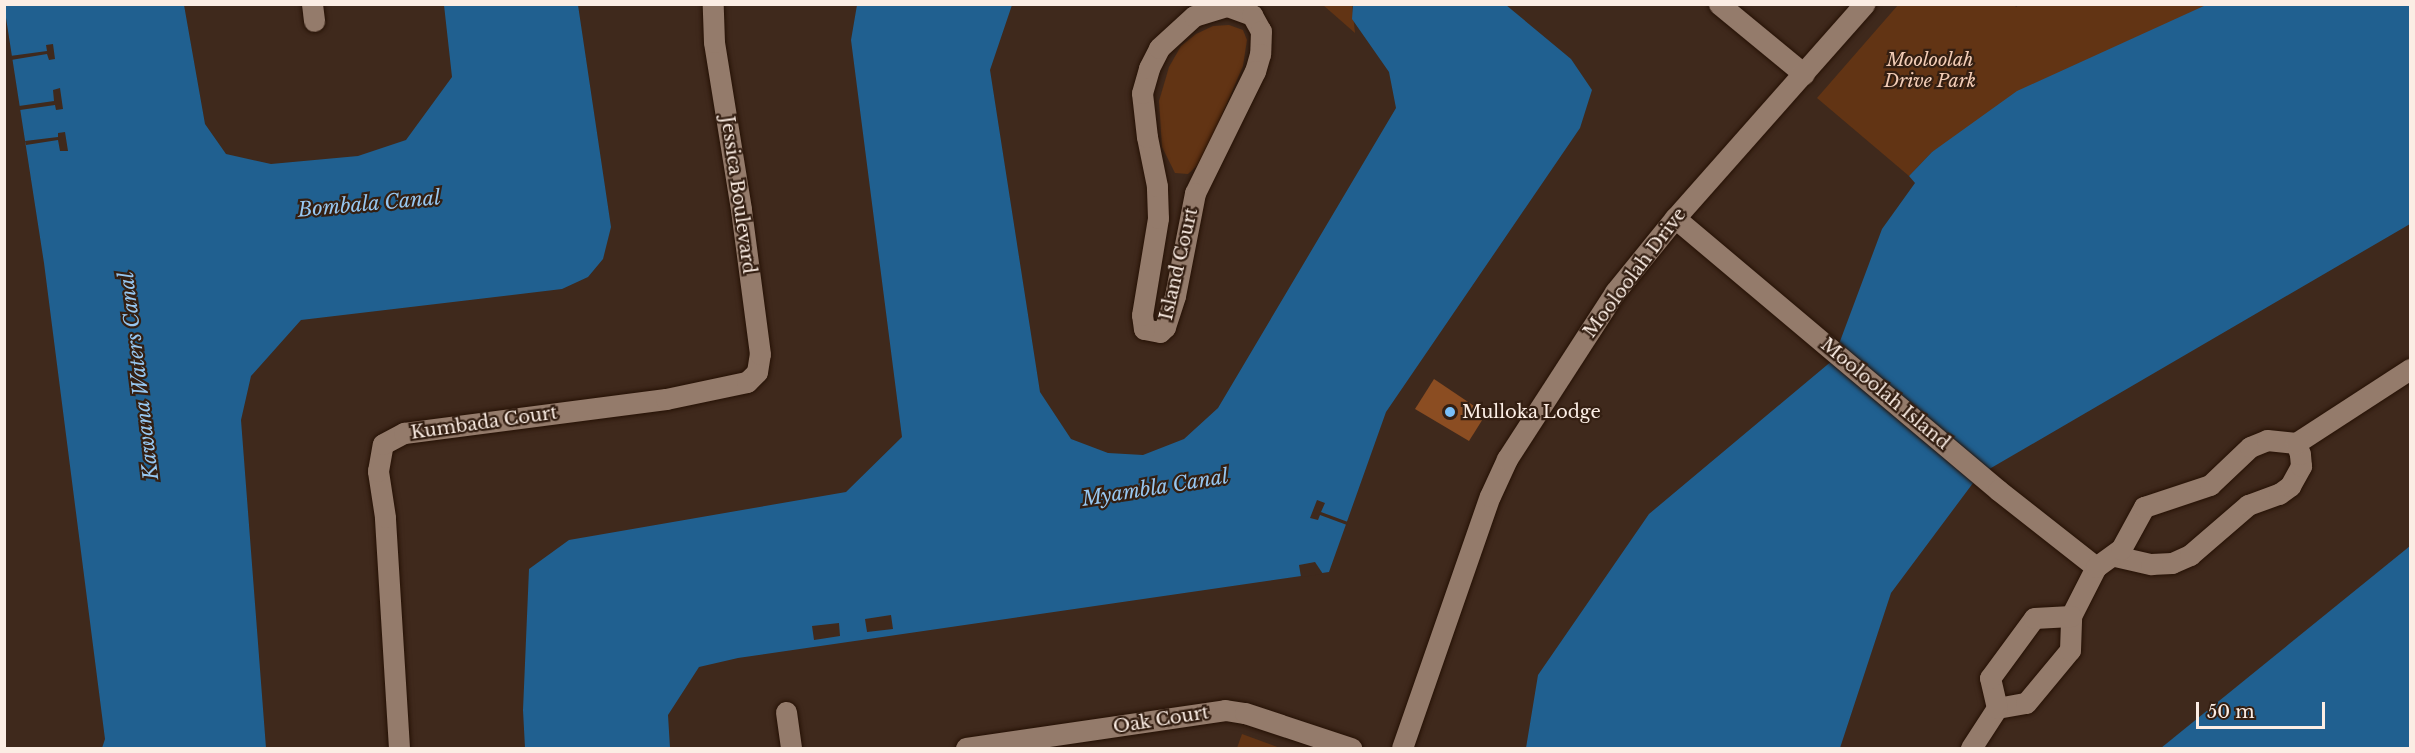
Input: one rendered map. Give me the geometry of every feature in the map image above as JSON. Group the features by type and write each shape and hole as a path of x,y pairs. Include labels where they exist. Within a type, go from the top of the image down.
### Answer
{"street":[{"name":"Jessica Boulevard","path":"713,4 714,42 741,209 760,354 757,372 747,382"},
{"path":"1719,4 1804,74"},
{"name":"Mooloolah Drive","path":"1402,748 1490,496 1507,459 1615,292 1675,218 1864,4"},
{"name":"Island Court","path":"1227,6 1256,10 1261,31 1260,54 1255,71 1195,193 1174,296 1165,327 1160,332 1144,329 1141,320 1158,218 1157,186 1147,137 1142,93 1149,68 1160,48 1194,16 1227,6"},
{"path":"1157,186 1171,191 1195,193"},
{"name":"Mooloolah Island","path":"1675,218 1998,490 2096,567"},
{"path":"1997,708 2026,703 2070,650 2072,616 2096,567 2115,556 2127,541 2133,523 2144,507 2210,485 2250,447 2267,440 2296,443 2410,369"},
{"name":"Kumbada Court","path":"399,748 385,518 378,471 383,444 404,433 666,399 747,382"},
{"path":"2115,556 2151,564 2172,563 2190,555 2248,505 2279,494 2290,486 2301,466 2296,443"},
{"path":"1971,748 1997,708 1990,678 2034,618 2072,616"},
{"name":"Oak Court","path":"966,748 1225,710 1245,713 1351,748"},
{"path":"786,712 791,748"}],"green space":[{"name":"Mooloolah Drive Park","path":"2014,4 2016,7 2020,4 2206,5 1932,152 1909,176 1817,98 1898,5"},
{"path":"1323,5 1352,5 1355,33"},
{"path":"1229,25 1243,30 1247,40 1243,66 1202,161 1188,174 1175,173 1162,147 1159,101 1169,67 1181,46 1196,34 1213,26"},
{"path":"1242,734 1280,748 1237,748"}],"water":[{"path":"4,5 184,5 205,124 226,154 271,164 358,156 406,140 452,77 444,5 578,5 611,227 603,259 588,277 562,289 301,320 251,376 241,420 266,748 102,748 105,739 44,263"},
{"name":"Myambla Canal","path":"857,5 1012,5 990,70 1040,392 1071,439 1108,453 1143,455 1184,439 1218,408 1396,108 1389,72 1352,19 1353,5 1506,5 1571,59 1592,90 1580,128 1386,412 1329,572 738,658 699,667 668,715 670,748 525,748 523,710 529,569 569,540 846,492 902,437 851,40"},
{"path":"2206,5 2410,5 2410,224 1979,475 1891,593 1840,748 1526,748 1538,675 1649,514 1833,360 1882,229 1915,183 1909,176 1932,152 2017,91"},
{"path":"2410,546 2410,748 2161,748"}],"pier":[{"path":"53,44 55,59 49,60 47,54 11,60 10,56 47,51 46,45"},
{"path":"60,88 63,109 56,110 55,105 20,110 19,106 54,101 53,90"},
{"path":"65,132 68,151 60,151 58,140 26,145 25,141 58,137 58,133"},
{"path":"1317,500 1325,503 1321,512 1348,522 1347,525 1320,515 1318,520 1310,518"},
{"path":"1315,562 1323,574 1301,577 1299,565"},
{"path":"891,615 893,629 867,632 865,619"},
{"path":"839,623 840,636 814,640 812,626"}],"building":[{"name":"Mulloka Lodge","path":"1434,379 1486,414 1469,441 1415,409"}],"place":[{"name":"Mulloka Lodge","path":"1450,412"}],"water label":[{"name":"Bombala Canal","path":"369,204"},
{"name":"Kawana Waters Canal","path":"139,376"}]}
